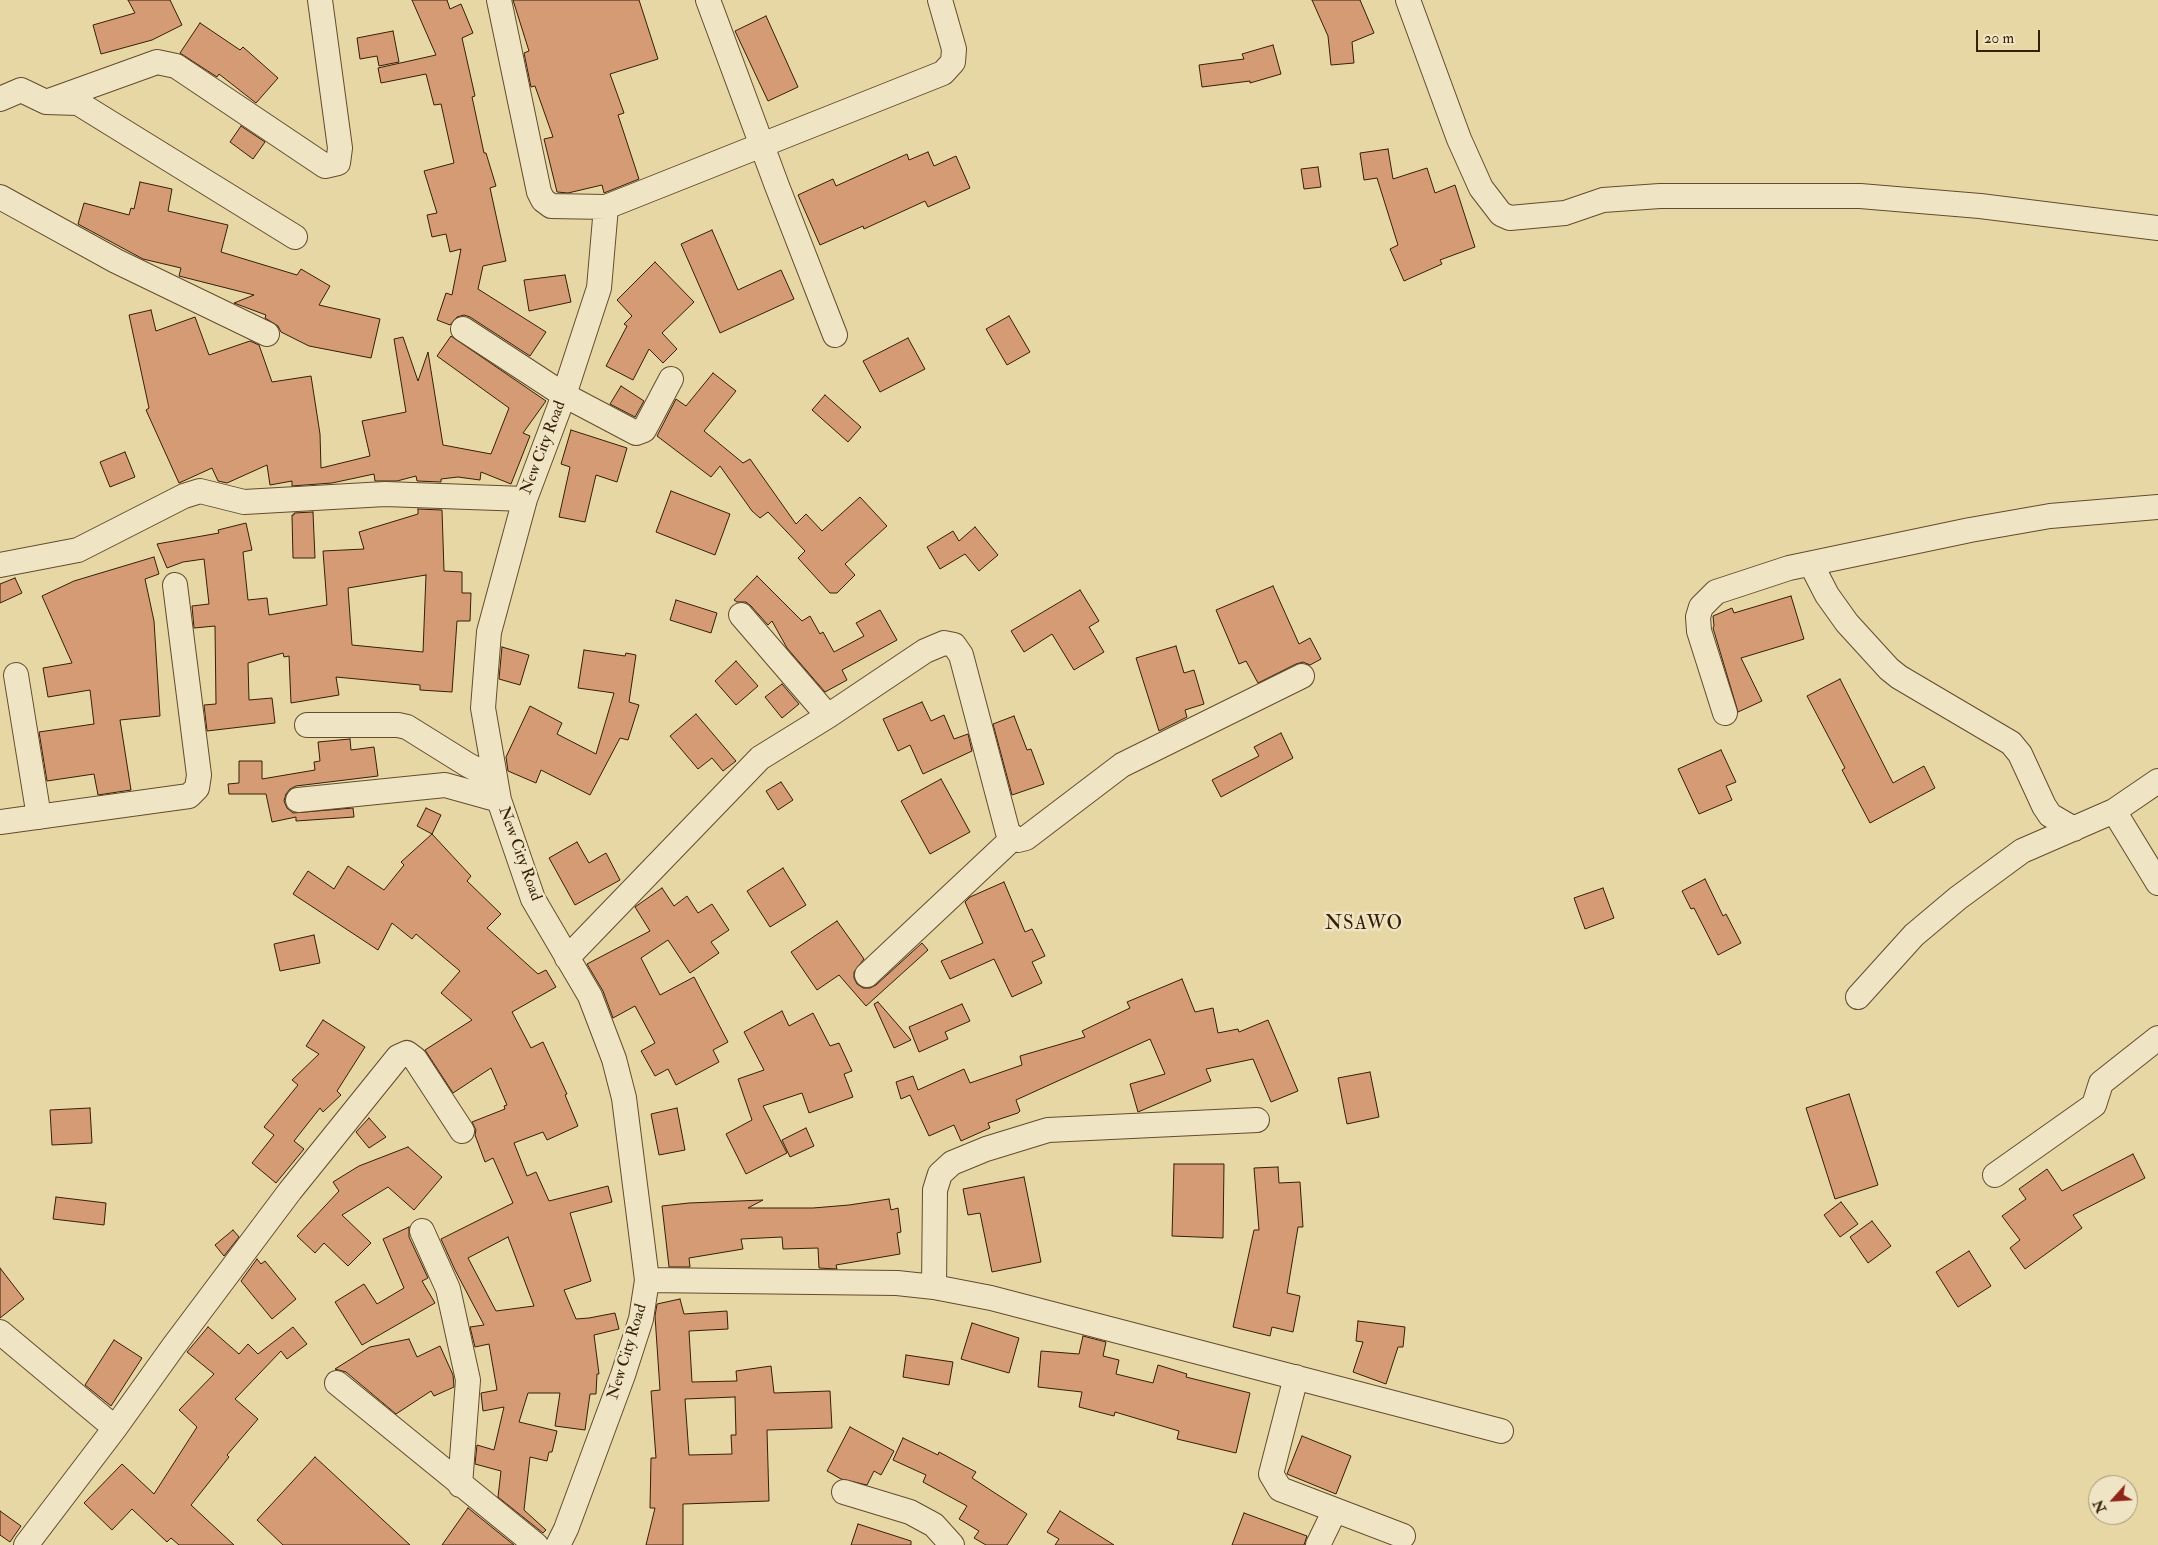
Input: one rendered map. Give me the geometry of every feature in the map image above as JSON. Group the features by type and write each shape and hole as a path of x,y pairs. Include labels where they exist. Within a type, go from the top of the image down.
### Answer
{"street":[{"path":"46,102 157,62 176,66 325,166 338,163 340,148 320,0"},
{"path":"499,0 539,192 543,200 551,206 606,207 943,73 953,62 954,49 940,0"},
{"path":"708,0 835,335"},
{"path":"1408,0 1459,139 1481,188 1501,214 1510,218 1566,213 1603,200 1660,196 1860,196 1980,206 2158,228"},
{"path":"0,99 21,90 46,102 78,103 295,237"},
{"path":"0,197 116,261 267,334"},
{"name":"New City Road","path":"558,1545 566,1529 623,1375 641,1319 646,1280 624,1098 614,1060 590,996 533,899 497,789 483,708 490,632 525,499 564,395 599,288 606,207"},
{"path":"463,329 564,395 636,433 644,430 671,379"},
{"path":"0,565 78,550 184,496 200,491 244,502 385,494 525,499"},
{"path":"1725,713 1699,631 1698,617 1701,607 1716,592 1788,568 1970,530 2050,516 2158,507"},
{"path":"1811,564 1827,595 1847,623 1889,668 1899,677 2011,743 2020,754 2050,815 2074,829"},
{"path":"0,822 189,796 197,788 199,775 176,586"},
{"path":"741,615 828,716"},
{"path":"567,958 760,758 828,716 925,651 944,643 954,645 961,655 1008,834 1018,840 1026,838 1130,761 1302,676"},
{"path":"16,675 39,817"},
{"path":"307,726 407,726 468,765 497,789"},
{"path":"1858,997 1914,935 1958,898 2022,851 2114,811 2158,781"},
{"path":"298,800 445,785 497,789"},
{"path":"2114,811 2158,883"},
{"path":"867,975 1013,838"},
{"path":"1995,1175 2094,1105 2101,1083 2158,1038"},
{"path":"26,1545 290,1191 398,1057 407,1053 415,1059 462,1131"},
{"path":"934,1287 935,1190 940,1174 952,1163 986,1149 1048,1130 1257,1120"},
{"path":"422,1231 448,1289 468,1380 460,1485"},
{"path":"646,1280 898,1283 934,1287 991,1298 1501,1431"},
{"path":"0,1332 114,1428"},
{"path":"1296,1377 1271,1474 1280,1489 1403,1536"},
{"path":"337,1383 536,1545"},
{"path":"844,1492 910,1512 934,1525 952,1545"},
{"path":"1318,1545 1335,1510"}],"building":[{"path":"128,0 170,0 182,25 152,40 101,54 93,25 135,13"},
{"path":"412,0 447,0 450,9 461,4 473,33 462,38 475,96 472,97 484,153 486,153 496,186 490,188 506,261 483,266 478,289 546,332 530,356 470,317 464,315 457,317 450,325 437,320 446,293 452,295 461,249 450,252 446,234 432,237 427,215 437,213 424,171 454,163 441,104 434,105 426,74 381,83 378,68 436,55"},
{"path":"513,0 639,0 658,59 610,74 624,113 618,115 639,179 604,193 602,185 568,193 557,192 544,139 553,137 535,86 531,87 524,53 529,51"},
{"path":"1312,0 1360,0 1374,33 1352,42 1354,63 1331,65 1328,36"},
{"path":"766,16 798,87 768,101 735,31"},
{"path":"200,23 240,50 243,47 278,78 256,103 219,74 217,77 180,53"},
{"path":"393,31 399,62 379,66 377,56 360,59 357,38"},
{"path":"1273,45 1281,74 1250,83 1250,81 1202,87 1199,65 1244,59 1242,54"},
{"path":"241,126 265,142 253,159 230,142"},
{"path":"1388,149 1393,179 1427,168 1435,193 1455,185 1475,247 1440,260 1442,264 1404,281 1390,249 1398,245 1377,178 1364,180 1360,153"},
{"path":"928,152 934,166 956,156 970,188 928,207 925,201 864,229 863,226 820,245 798,195 833,179 836,186 907,154 909,160"},
{"path":"1318,167 1321,187 1304,189 1301,169"},
{"path":"140,182 172,189 168,211 228,225 221,252 297,275 301,269 330,286 319,305 380,319 371,358 309,346 281,332 278,326 265,318 266,315 234,303 254,295 179,276 181,268 143,259 78,224 84,203 129,215 131,208 134,209"},
{"path":"712,230 738,290 781,270 794,299 720,333 681,244"},
{"path":"655,262 694,302 662,333 677,349 663,363 649,349 633,380 606,366 627,326 624,324 632,316 617,300"},
{"path":"565,275 571,302 529,311 524,280"},
{"path":"151,310 156,331 195,317 209,355 250,341 259,345 272,382 311,376 320,434 321,468 370,456 362,421 406,412 394,339 403,337 418,381 428,352 443,445 491,454 509,408 437,356 451,336 546,401 523,433 530,436 511,484 481,472 480,480 458,477 441,479 441,482 417,481 416,476 397,481 375,481 374,474 332,483 292,486 292,481 270,485 267,465 227,483 218,481 212,468 179,483 146,410 149,408 129,315"},
{"path":"1009,316 1030,352 1007,365 986,329"},
{"path":"908,338 925,369 880,392 863,361"},
{"path":"713,373 736,391 704,431 743,463 750,459 796,524 806,514 822,531 860,497 887,526 845,564 855,575 837,593 830,593 798,558 805,551 768,512 760,518 752,511 720,466 711,477 657,436 676,399 686,406"},
{"path":"621,386 644,401 635,417 610,404"},
{"path":"825,395 861,427 848,442 812,410"},
{"path":"571,430 627,448 617,482 596,475 585,522 559,517 570,467 561,464"},
{"path":"125,452 135,477 110,487 100,462"},
{"path":"671,491 730,514 715,555 656,532"},
{"path":"418,509 442,510 444,571 462,572 462,593 471,593 470,621 457,621 452,692 420,690 420,685 336,677 339,695 291,703 289,656 284,657 283,653 248,663 249,700 272,698 275,723 207,731 204,705 216,704 215,626 194,628 192,606 209,604 204,559 183,562 167,568 157,544 219,533 218,530 246,523 252,550 243,552 248,600 267,598 269,615 327,605 323,551 364,549 359,532 418,514","holes":["426,575 423,652 352,645 348,588"]},
{"path":"313,512 315,558 293,558 292,515 294,513"},
{"path":"975,527 998,555 979,571 965,554 940,569 927,547 953,531 959,541"},
{"path":"154,557 159,574 145,579 154,621 160,716 120,720 131,790 98,795 94,774 47,781 39,732 94,724 90,690 48,697 43,668 72,663 42,596 74,581"},
{"path":"757,576 802,621 810,616 820,634 823,632 834,652 864,636 856,623 880,610 897,640 842,670 847,680 825,692 787,648 772,621 768,625 746,602 734,600"},
{"path":"15,578 22,593 0,603 0,584"},
{"path":"1273,586 1299,644 1310,638 1321,659 1310,665 1303,662 1296,664 1258,683 1246,661 1239,664 1216,610"},
{"path":"1080,590 1099,621 1089,627 1104,652 1074,670 1052,634 1024,652 1011,631"},
{"path":"1791,596 1804,639 1741,658 1762,701 1738,712 1713,628 1713,616 1732,608 1734,613"},
{"path":"676,600 717,613 711,633 670,620"},
{"path":"1176,646 1184,673 1194,670 1204,704 1185,710 1187,717 1159,731 1136,658"},
{"path":"502,647 529,655 520,685 499,679"},
{"path":"584,650 625,656 626,653 636,655 629,702 639,705 628,740 620,738 590,795 541,770 536,783 508,771 506,757 530,706 562,723 557,734 596,754 614,693 578,688"},
{"path":"736,661 758,686 736,705 715,681"},
{"path":"1840,679 1893,783 1924,766 1935,788 1870,823 1842,770 1845,768 1807,696"},
{"path":"782,684 799,704 782,718 765,697"},
{"path":"922,702 931,721 944,715 954,739 968,734 972,751 923,774 910,745 898,751 883,719"},
{"path":"696,714 736,761 723,771 712,758 698,769 670,736"},
{"path":"1014,716 1027,750 1031,749 1044,784 1012,795 993,724"},
{"path":"1281,733 1293,758 1221,797 1212,780 1259,756 1254,747"},
{"path":"350,739 351,750 374,747 378,776 296,786 286,794 284,801 287,808 293,813 353,808 354,817 296,821 296,817 272,822 266,794 229,794 228,784 239,783 239,761 262,761 262,779 315,770 314,762 320,761 318,742"},
{"path":"1721,750 1736,782 1726,786 1732,800 1699,814 1678,769"},
{"path":"941,779 970,832 930,854 901,801"},
{"path":"781,782 793,800 778,810 766,791"},
{"path":"426,808 441,815 432,834 417,826"},
{"path":"432,834 471,876 467,881 501,914 487,928 538,974 546,970 556,987 512,1012 531,1048 543,1042 567,1094 565,1095 578,1126 547,1140 543,1132 514,1143 527,1176 536,1172 549,1201 608,1186 612,1202 570,1213 591,1281 564,1290 576,1319 615,1313 619,1329 594,1335 599,1374 597,1374 596,1394 590,1394 585,1430 555,1426 560,1393 528,1393 519,1422 557,1431 552,1452 549,1452 547,1461 530,1457 524,1510 546,1530 543,1533 498,1497 501,1471 475,1464 477,1445 494,1450 504,1407 483,1411 481,1393 497,1390 489,1344 475,1347 470,1327 484,1325 441,1239 513,1203 493,1158 485,1162 472,1122 505,1109 504,1106 507,1105 491,1068 453,1093 425,1050 472,1020 441,993 460,971 416,934 412,939 392,923 378,950 293,894 308,871 334,889 348,866 384,890 404,865 401,862","holes":["508,1237 534,1306 496,1311 468,1258"]},
{"path":"577,842 589,863 606,853 620,880 575,905 549,858"},
{"path":"783,868 806,905 770,927 747,891"},
{"path":"1705,879 1723,916 1726,914 1741,943 1718,955 1694,908 1691,909 1682,891"},
{"path":"1004,882 1025,932 1032,929 1045,956 1032,962 1042,983 1012,997 994,959 950,979 941,961 983,943 965,902 970,897"},
{"path":"662,888 674,906 687,896 698,913 712,904 729,930 711,942 719,953 690,973 668,940 641,958 660,995 694,977 728,1042 713,1050 719,1062 676,1085 668,1069 655,1076 641,1051 655,1043 635,1006 613,1018 603,991 587,964 650,931 635,907"},
{"path":"1603,888 1614,918 1585,929 1574,898"},
{"path":"837,921 864,959 854,972 857,984 863,988 870,988 876,985 922,943 928,950 866,1006 839,975 817,990 791,952"},
{"path":"314,935 320,963 280,971 274,944"},
{"path":"1182,979 1195,1012 1213,1008 1218,1033 1238,1029 1239,1032 1268,1020 1298,1091 1271,1102 1253,1059 1206,1069 1211,1081 1138,1112 1130,1084 1165,1074 1150,1039 1016,1100 1020,1111 1018,1113 988,1123 990,1128 961,1141 954,1125 929,1136 910,1095 901,1099 896,1082 913,1076 918,1090 964,1069 970,1083 1022,1065 1020,1056 1085,1037 1082,1031 1130,1008 1127,1002"},
{"path":"878,1002 911,1040 894,1048 874,1004"},
{"path":"962,1004 970,1021 945,1032 948,1039 919,1052 909,1027"},
{"path":"782,1011 789,1026 813,1013 830,1046 839,1043 852,1071 844,1074 853,1097 809,1113 802,1093 763,1106 787,1153 746,1174 726,1134 752,1120 738,1079 764,1070 744,1032"},
{"path":"323,1020 365,1047 337,1091 341,1095 323,1112 320,1108 294,1141 304,1149 276,1183 252,1163 274,1135 264,1127 298,1085 292,1080 319,1054 306,1046"},
{"path":"1370,1072 1379,1117 1347,1124 1338,1078"},
{"path":"1849,1094 1878,1185 1835,1199 1806,1108"},
{"path":"90,1108 92,1143 52,1145 50,1110"},
{"path":"677,1108 685,1150 659,1155 651,1114"},
{"path":"369,1118 386,1137 369,1148 356,1132"},
{"path":"806,1128 814,1146 790,1157 782,1140"},
{"path":"408,1147 442,1177 414,1210 388,1187 342,1215 371,1243 348,1266 324,1243 315,1253 297,1236 339,1191 333,1182 359,1166"},
{"path":"2133,1154 2145,1178 2073,1215 2082,1228 2025,1269 2010,1248 2020,1240 2002,1216 2026,1199 2019,1189 2047,1169 2062,1191"},
{"path":"1174,1164 1224,1164 1223,1238 1172,1236"},
{"path":"1278,1167 1279,1183 1300,1182 1303,1227 1298,1227 1287,1293 1300,1296 1293,1332 1272,1327 1270,1336 1233,1327 1254,1230 1259,1230 1254,1168"},
{"path":"1024,1177 1041,1262 992,1272 980,1213 968,1215 963,1189"},
{"path":"56,1197 106,1203 104,1225 53,1219"},
{"path":"889,1199 891,1210 898,1208 901,1232 897,1233 900,1254 836,1265 837,1269 819,1268 818,1248 783,1249 782,1237 741,1239 743,1249 689,1258 690,1267 669,1267 662,1206 763,1200 748,1208 813,1208"},
{"path":"1841,1202 1858,1224 1840,1237 1824,1215"},
{"path":"1872,1221 1891,1246 1868,1263 1850,1237"},
{"path":"409,1227 409,1237 428,1278 422,1281 435,1303 362,1345 335,1302 364,1284 377,1304 404,1288 383,1239"},
{"path":"233,1230 239,1237 224,1256 215,1245"},
{"path":"1969,1251 1991,1286 1958,1307 1936,1272"},
{"path":"257,1259 261,1264 265,1261 296,1299 272,1319 241,1281"},
{"path":"0,1268 24,1299 0,1318"},
{"path":"680,1299 684,1314 727,1311 728,1329 689,1331 692,1382 737,1381 736,1371 771,1366 774,1393 830,1391 832,1428 767,1430 769,1501 683,1504 683,1545 646,1545 655,1508 650,1508 651,1458 656,1458 651,1391 660,1390 655,1316 657,1304","holes":["735,1397 736,1435 731,1435 732,1454 689,1455 685,1399"]},
{"path":"1358,1321 1405,1327 1403,1347 1398,1347 1386,1384 1353,1372 1363,1342 1356,1341"},
{"path":"972,1323 1019,1338 1009,1373 961,1359"},
{"path":"208,1327 239,1354 248,1344 258,1354 293,1327 307,1344 287,1359 281,1351 235,1399 258,1419 227,1455 229,1457 191,1505 234,1545 179,1545 171,1538 167,1542 132,1509 112,1530 84,1503 122,1464 154,1494 197,1427 179,1410 214,1374 187,1352"},
{"path":"1083,1336 1106,1342 1103,1356 1119,1360 1116,1374 1153,1383 1158,1365 1187,1374 1186,1377 1250,1393 1236,1453 1177,1439 1179,1431 1115,1412 1114,1416 1079,1407 1082,1392 1038,1387 1041,1351 1079,1354"},
{"path":"409,1339 417,1357 440,1346 453,1375 454,1387 434,1396 431,1391 396,1414 346,1372 335,1369 370,1347"},
{"path":"114,1340 142,1358 111,1406 85,1385"},
{"path":"906,1355 953,1362 949,1385 903,1377"},
{"path":"850,1427 894,1451 881,1475 874,1471 867,1485 841,1479 827,1471"},
{"path":"1302,1436 1351,1456 1336,1494 1287,1474"},
{"path":"903,1438 938,1455 939,1452 976,1472 972,1478 1027,1514 1007,1545 986,1545 974,1538 979,1531 959,1519 967,1506 923,1482 926,1475 893,1460"},
{"path":"315,1457 410,1545 283,1545 257,1520"},
{"path":"468,1508 514,1545 442,1545"},
{"path":"0,1511 21,1526 10,1542 0,1535"},
{"path":"1060,1511 1114,1545 1055,1545 1059,1539 1047,1532"},
{"path":"1244,1513 1307,1536 1304,1545 1232,1545"},
{"path":"858,1524 911,1541 911,1545 851,1545"}],"district":[{"name":"NSAWO","path":"1364,925"}]}
